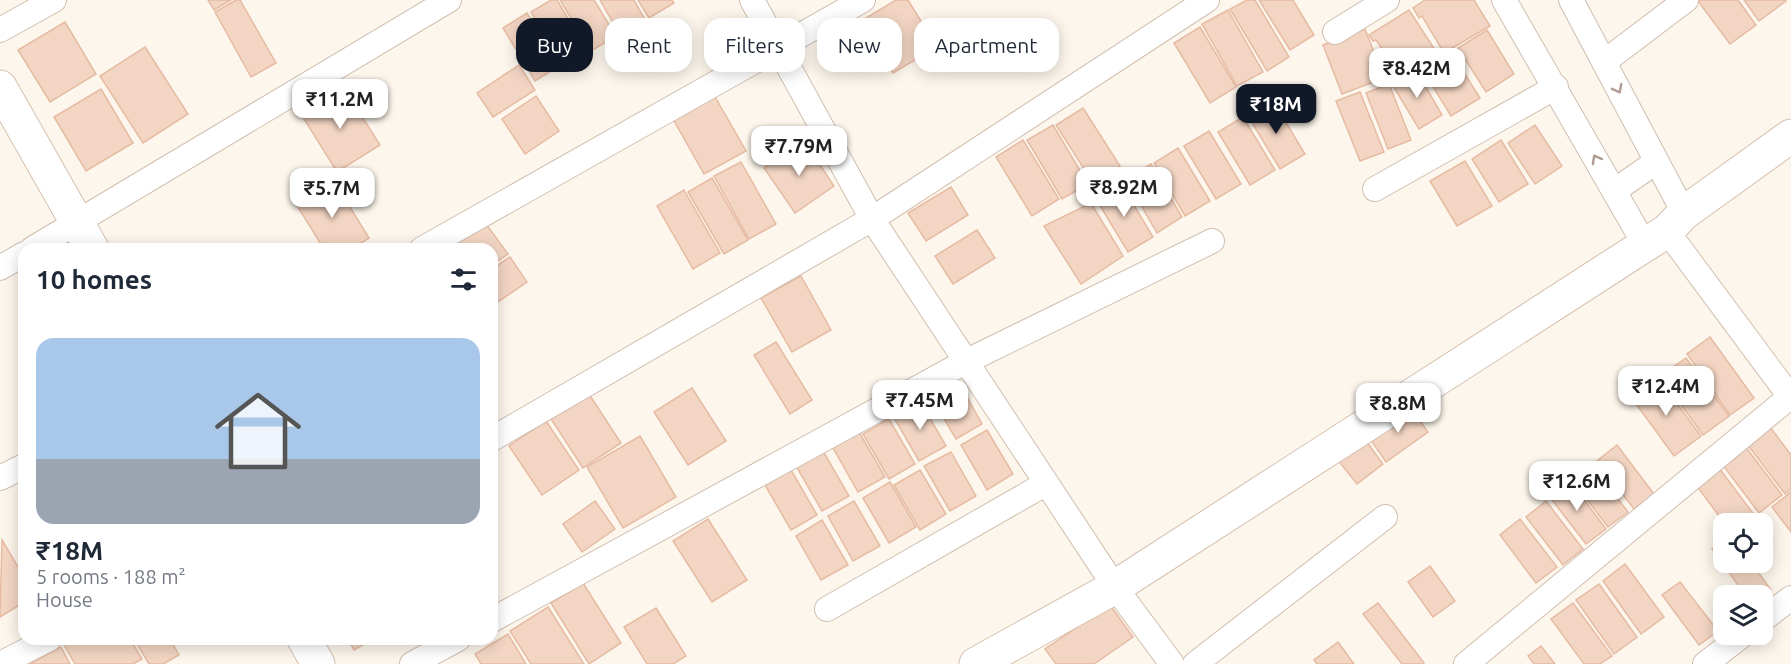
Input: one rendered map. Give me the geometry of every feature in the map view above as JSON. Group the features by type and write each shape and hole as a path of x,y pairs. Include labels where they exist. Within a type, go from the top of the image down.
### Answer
{"street":[{"path":"0,30 54,0"},
{"path":"56,243 84,236 449,0"},
{"path":"752,0 762,18"},
{"path":"805,32 863,0"},
{"path":"498,437 872,219 1207,0"},
{"path":"1335,32 1387,0"},
{"path":"1467,664 1791,397 1665,230 1614,191 1504,0"},
{"path":"1571,0 1656,162 1665,230"},
{"path":"1604,62 1686,0"},
{"path":"433,243 733,72"},
{"path":"791,72 872,219 1162,660"},
{"path":"0,87 84,236"},
{"path":"1375,189 1556,87"},
{"path":"976,664 1115,587 1665,230 1791,136"},
{"path":"1614,191 1656,162"},
{"path":"498,617 965,362 1212,241"},
{"path":"0,268 18,258"},
{"path":"0,478 18,469"},
{"path":"827,609 1046,484"},
{"path":"1195,664 1385,517"},
{"path":"1773,612 1791,598"},
{"path":"0,664 37,645"},
{"path":"307,645 318,664"},
{"path":"412,664 447,645"},
{"path":"1705,664 1730,645"}],"building":[{"path":"208,0 231,0 214,10"},
{"path":"240,0 276,63 251,77 215,12"},
{"path":"551,0 557,0 568,18 534,18 531,12"},
{"path":"560,0 594,0 605,18 605,43 593,50 593,18 571,18"},
{"path":"600,0 634,0 644,18 610,18"},
{"path":"638,0 672,0 674,3 649,18"},
{"path":"896,0 908,0 919,18 914,18 914,61 902,68 902,18 866,18"},
{"path":"1247,0 1255,0 1289,57 1267,71 1230,9"},
{"path":"1259,0 1293,0 1314,35 1290,50"},
{"path":"1425,0 1474,0 1490,26 1444,53 1422,16 1419,18 1413,8"},
{"path":"1738,0 1756,25 1730,44 1698,1"},
{"path":"1744,0 1786,0 1786,1 1759,21"},
{"path":"1228,10 1263,72 1237,86 1202,24"},
{"path":"1409,10 1437,53 1400,76 1376,40 1373,41 1369,35"},
{"path":"527,13 530,18 519,18"},
{"path":"516,20 516,50 503,28"},
{"path":"65,22 96,74 50,102 18,50"},
{"path":"1200,27 1236,87 1210,103 1174,43"},
{"path":"1365,29 1384,78 1342,94 1323,45"},
{"path":"1487,30 1514,74 1486,92 1458,48"},
{"path":"145,47 188,114 143,143 100,76"},
{"path":"1452,54 1480,98 1451,116 1424,72"},
{"path":"516,67 516,72 523,72 535,90 493,117 477,93"},
{"path":"1416,70 1442,115 1419,129 1392,84"},
{"path":"530,72 549,72 535,81"},
{"path":"1389,84 1411,140 1388,149 1366,93"},
{"path":"344,88 380,145 337,172 301,114"},
{"path":"101,89 133,143 86,171 54,117"},
{"path":"1360,92 1384,152 1360,161 1336,101"},
{"path":"714,95 746,151 704,174 673,119"},
{"path":"536,96 559,131 525,154 502,119"},
{"path":"1273,101 1305,154 1280,169 1248,116"},
{"path":"1083,108 1120,166 1093,183 1056,125"},
{"path":"1243,117 1275,170 1250,185 1218,132"},
{"path":"1053,125 1088,184 1062,199 1027,140"},
{"path":"1535,125 1562,166 1535,184 1508,143"},
{"path":"1209,131 1241,184 1216,199 1184,146"},
{"path":"1023,140 1059,199 1032,216 996,157"},
{"path":"1501,140 1528,184 1499,202 1472,159"},
{"path":"804,141 834,186 795,213 764,168"},
{"path":"1178,148 1210,201 1185,216 1154,163"},
{"path":"1465,161 1492,206 1457,226 1430,181"},
{"path":"741,162 776,224 749,239 714,176"},
{"path":"1151,164 1182,217 1157,233 1126,179"},
{"path":"712,178 748,240 724,254 688,192"},
{"path":"334,181 369,238 361,243 320,243 296,204"},
{"path":"1121,184 1153,237 1128,252 1096,199"},
{"path":"951,187 968,215 926,241 908,213"},
{"path":"684,190 720,253 693,269 657,206"},
{"path":"1091,203 1123,256 1081,284 1044,226"},
{"path":"483,220 508,254 498,261 498,243 450,243"},
{"path":"977,230 995,258 953,284 935,256"},
{"path":"510,257 527,282 498,302 498,265"},
{"path":"801,276 831,330 792,352 761,298"},
{"path":"1710,337 1754,398 1730,415 1687,354"},
{"path":"776,342 812,400 790,414 754,355"},
{"path":"1686,358 1729,416 1703,435 1660,376"},
{"path":"1658,378 1701,436 1674,456 1631,397"},
{"path":"957,379 982,424 956,439 930,395"},
{"path":"692,388 726,441 688,465 654,412"},
{"path":"589,394 621,443 583,468 551,419"},
{"path":"920,401 946,446 919,461 893,416"},
{"path":"1410,407 1428,432 1386,462 1368,436"},
{"path":"889,419 915,464 889,479 863,434"},
{"path":"546,421 579,470 542,495 509,446"},
{"path":"1770,427 1791,455 1791,489 1785,494 1747,444"},
{"path":"987,430 1013,474 987,490 961,445"},
{"path":"859,432 885,477 858,492 833,448"},
{"path":"640,436 676,497 623,528 587,467"},
{"path":"1364,438 1383,464 1357,484 1337,459"},
{"path":"1617,445 1654,494 1634,509 1597,461"},
{"path":"1745,446 1782,495 1759,513 1722,464"},
{"path":"823,451 849,496 822,511 796,466"},
{"path":"951,452 976,496 950,511 924,466"},
{"path":"1591,464 1628,512 1608,527 1571,479"},
{"path":"1719,468 1753,513 1717,513 1696,485"},
{"path":"791,470 817,515 791,530 765,485"},
{"path":"920,470 946,514 920,530 894,485"},
{"path":"1569,480 1606,529 1586,544 1549,496"},
{"path":"890,482 916,527 889,543 863,498"},
{"path":"1791,492 1791,532 1772,507"},
{"path":"595,501 615,529 582,552 563,524"},
{"path":"854,501 880,546 853,561 828,516"},
{"path":"1546,501 1583,549 1563,565 1526,517"},
{"path":"708,519 747,580 712,602 673,541"},
{"path":"1520,519 1557,567 1536,583 1500,535"},
{"path":"822,520 848,565 821,580 796,536"},
{"path":"2,540 18,567 18,606 0,617"},
{"path":"1625,564 1664,617 1641,634 1603,581"},
{"path":"1430,566 1455,601 1433,617 1408,582"},
{"path":"1729,573 1759,573 1767,585 1738,585"},
{"path":"1680,582 1713,625 1713,635 1699,645 1662,595"},
{"path":"583,583 621,643 589,664 551,603"},
{"path":"1599,584 1637,637 1614,654 1576,600"},
{"path":"1378,603 1423,664 1402,664 1363,614"},
{"path":"1573,603 1612,656 1600,664 1584,664 1551,619"},
{"path":"1110,605 1133,637 1094,664 1056,664 1045,649"},
{"path":"548,607 584,664 531,664 510,631"},
{"path":"656,608 686,656 673,664 647,664 624,627"},
{"path":"508,634 526,664 481,664 475,654 490,645 498,645 498,640"},
{"path":"1338,642 1354,664 1317,664 1314,660"},
{"path":"64,645 134,645 142,659 133,664 75,664"},
{"path":"138,645 173,645 179,655 163,664 149,664"},
{"path":"351,645 363,645 354,650"},
{"path":"1541,646 1555,664 1534,664 1528,656"},
{"path":"61,647 70,664 30,664"}]}
